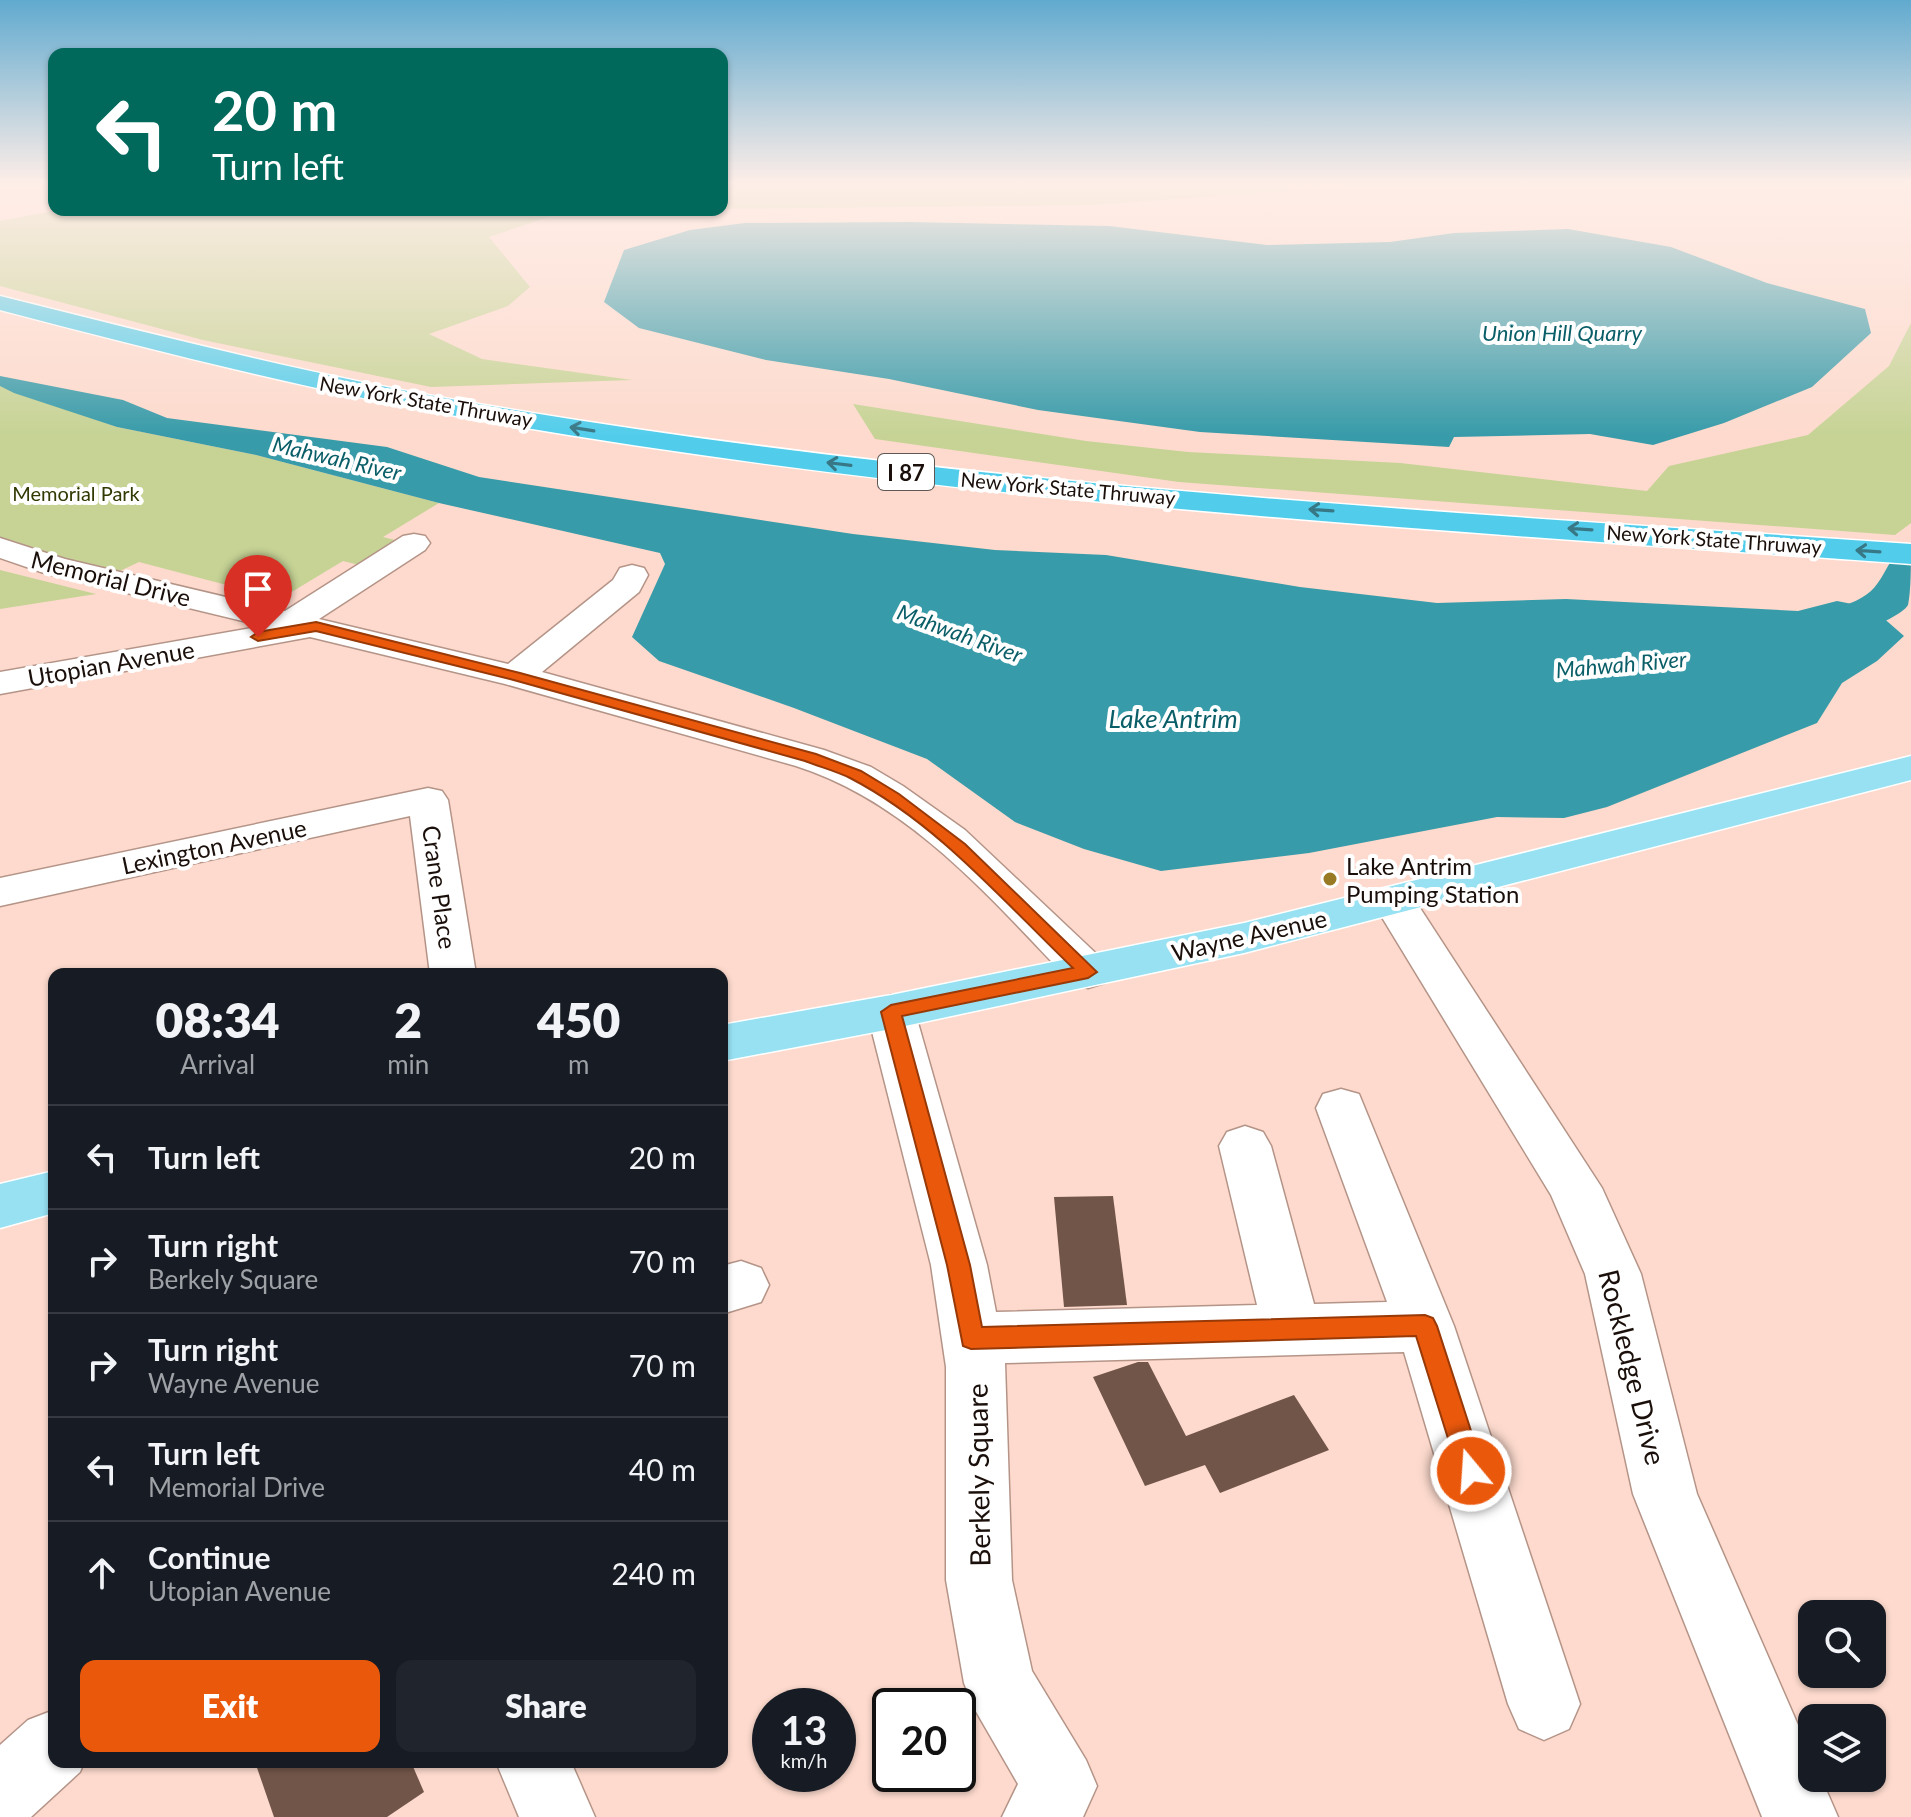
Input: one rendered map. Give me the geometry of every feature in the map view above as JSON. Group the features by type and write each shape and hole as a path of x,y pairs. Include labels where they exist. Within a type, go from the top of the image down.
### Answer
{"highway":[{"name":"New York State Thruway","path":"0,303 183,352 341,386 518,418 720,449 1084,490 1818,561 1911,582"},
{"name":"New York State Thruway","path":"0,330 144,368 320,407 487,439 711,473 921,500 1140,522 1818,561 1911,554"}],"main road":[{"name":"Wayne Avenue","path":"728,1042 1088,972 1394,901 1911,768"},
{"path":"0,1206 48,1194"}],"street":[{"path":"304,624 414,543"},
{"name":"Memorial Drive","path":"0,547 55,566 515,676 810,758 855,774 893,797 959,848 1088,972"},
{"path":"515,676 627,585 632,575"},
{"name":"Utopian Avenue","path":"0,683 304,624"},
{"name":"Lexington Avenue","path":"0,892 428,800"},
{"name":"Crane Place","path":"428,800 452,968"},
{"name":"Rockledge Drive","path":"1394,901 1575,1188 1588,1217 1613,1274 1665,1494 1800,1817"},
{"name":"Berkely Square","path":"891,1012 959,1265 976,1367 979,1580 999,1683 1050,1802"},
{"path":"1341,1108 1425,1326 1544,1704"},
{"path":"1245,1146 1292,1330"},
{"path":"971,1338 1425,1326"},
{"path":"0,1795 48,1751"},
{"path":"536,1768 557,1817"}],"green space":[{"path":"0,267 513,267 530,287 508,306 429,334 482,359 632,380 431,387 203,340 0,286"},
{"path":"1911,323 1911,523 1895,535 1179,482 875,439 853,404 1086,441 1188,452 1400,463 1647,491 1669,466 1808,435 1889,366"},
{"name":"Memorial Park","path":"0,386 117,427 256,455 439,503 383,537 428,548 391,573 343,561 280,599 139,562 105,578 0,547"},
{"path":"0,570 96,594 0,609"}],"water":[{"name":"Union Hill Quarry","path":"618,267 1724,267 1767,283 1865,309 1871,333 1812,387 1724,423 1653,445 1590,434 1454,437 1449,447 1200,432 1038,410 889,379 766,360 639,328 604,302"},
{"name":"Lake Antrim","path":"0,376 123,400 167,418 387,447 479,477 853,534 995,550 1106,555 1300,587 1437,603 1566,599 1798,611 1837,601 1872,608 1904,636 1877,661 1842,683 1817,723 1607,807 1564,818 1497,817 1309,853 1161,871 1084,849 1015,822 927,759 659,661 632,637 665,564 660,553 439,503 256,455 117,427 14,393 0,386"}],"building":[{"path":"1113,1196 1127,1305 1064,1307 1054,1197"},
{"path":"1138,1362 1148,1362 1186,1436 1294,1395 1329,1450 1220,1493 1205,1465 1145,1486 1093,1377"},
{"path":"257,1768 414,1768 424,1792 387,1817 274,1817"}],"waterway":[{"name":"Mahwah River","path":"1797,637 1841,624 1889,600 1911,562"}],"place":[{"name":"Lake Antrim Pumping Station","path":"1330,879"}],"route":[{"path":"258,637 316,627 515,676 810,758 855,774 893,797 959,848 1088,972 891,1012 959,1265 971,1338 1425,1326 1471,1471"}]}
